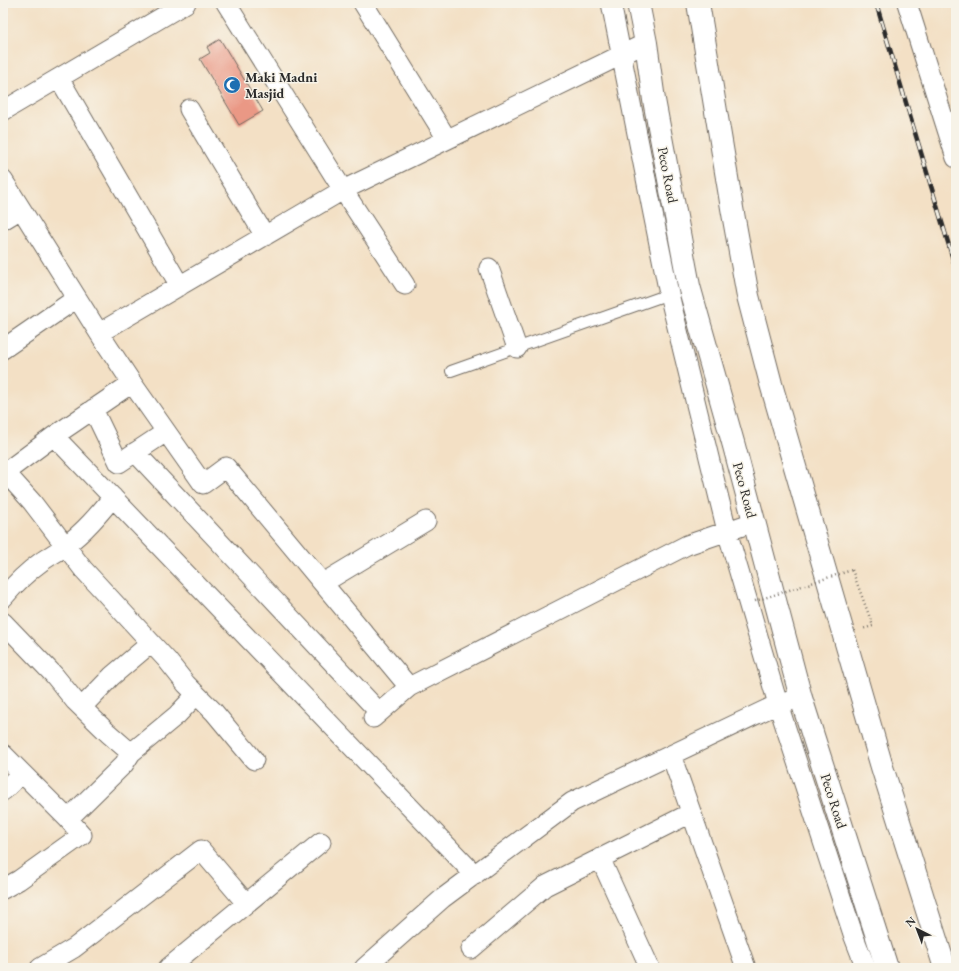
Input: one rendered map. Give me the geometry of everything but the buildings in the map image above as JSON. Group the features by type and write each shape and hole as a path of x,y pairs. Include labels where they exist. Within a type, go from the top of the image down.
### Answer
{"main road":[{"name":"Peco Road","path":"638,3 646,43 679,290 754,522 801,698 887,968"},
{"path":"698,3 732,208 750,304 771,384 882,767 945,968"}],"street":[{"path":"3,111 186,3"},
{"path":"226,3 342,190 405,285"},
{"path":"363,3 447,139"},
{"path":"611,3 621,55 679,290 727,531 778,704 854,937 866,968"},
{"path":"907,3 956,158"},
{"path":"99,334 342,190 646,43"},
{"path":"59,78 180,286"},
{"path":"189,109 265,236"},
{"path":"3,180 99,334 203,484 226,467 409,687"},
{"path":"3,220 21,209"},
{"path":"489,268 517,348"},
{"path":"3,349 77,298"},
{"path":"132,383 54,436 4,473 32,502 83,569 151,643 186,684 214,712 254,760"},
{"path":"94,409 119,463 166,432"},
{"path":"54,436 475,874"},
{"path":"135,452 376,715 409,687 687,545 754,522"},
{"path":"3,598 40,562 66,545 98,516 113,497"},
{"path":"323,583 426,521"},
{"path":"3,622 54,675 75,701 131,753"},
{"path":"82,707 112,676 151,643"},
{"path":"68,819 124,764 131,753 178,714 196,694"},
{"path":"364,968 443,898 572,802 778,704 801,698"},
{"path":"3,754 82,835 19,880 3,889"},
{"path":"671,755 746,968"},
{"path":"3,791 22,773"},
{"path":"471,949 545,886 691,813"},
{"path":"168,968 321,842"},
{"path":"40,968 74,948 201,850 246,903"},
{"path":"600,858 650,968"}],"lane":[{"path":"452,371 679,290"}],"path":[{"path":"754,601 852,570 873,626"}],"railway":[{"path":"876,3 956,269"}],"place":[{"name":"Maki Madni Masjid","path":"232,85"}]}
